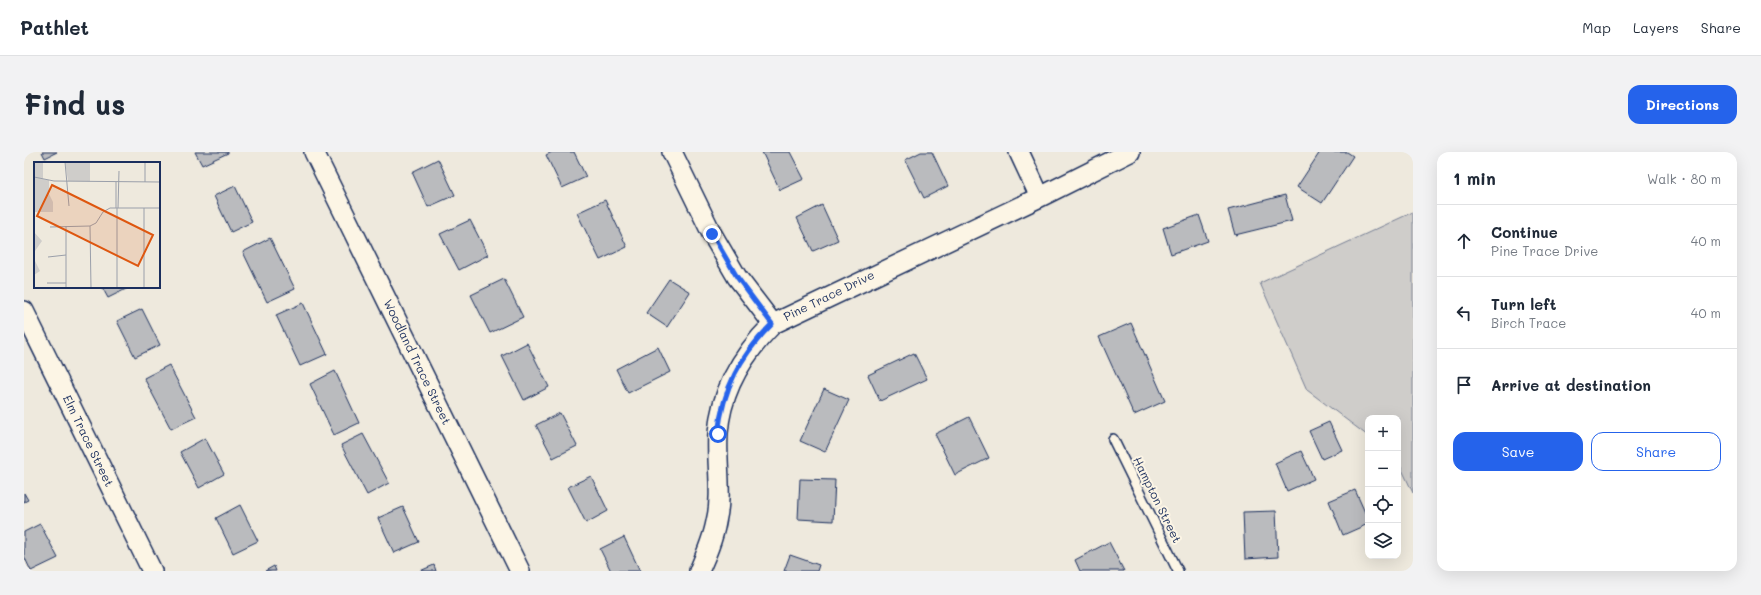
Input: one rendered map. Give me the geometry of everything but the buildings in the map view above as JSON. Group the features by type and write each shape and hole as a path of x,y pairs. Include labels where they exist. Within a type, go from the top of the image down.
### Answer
{"street":[{"name":"Woodland Trace Street","path":"314,152 520,571"},
{"path":"672,152 712,234 737,277 772,324"},
{"path":"1018,152 1040,197"},
{"name":"Pine Trace Drive","path":"699,571 708,553 717,521 718,434 724,399 732,379 744,357 757,339 772,324 1040,197 1130,152"},
{"name":"Elm Trace Street","path":"24,311 152,571"}],"lane":[{"name":"Hampton Street","path":"1113,439 1178,571"}],"shaded area":[{"path":"1413,212 1413,493 1401,467 1401,415 1365,415 1365,434 1307,390 1260,283"}],"route":[{"path":"712,234 737,277 772,324 757,339 744,357 732,379 724,399 718,434"}]}
